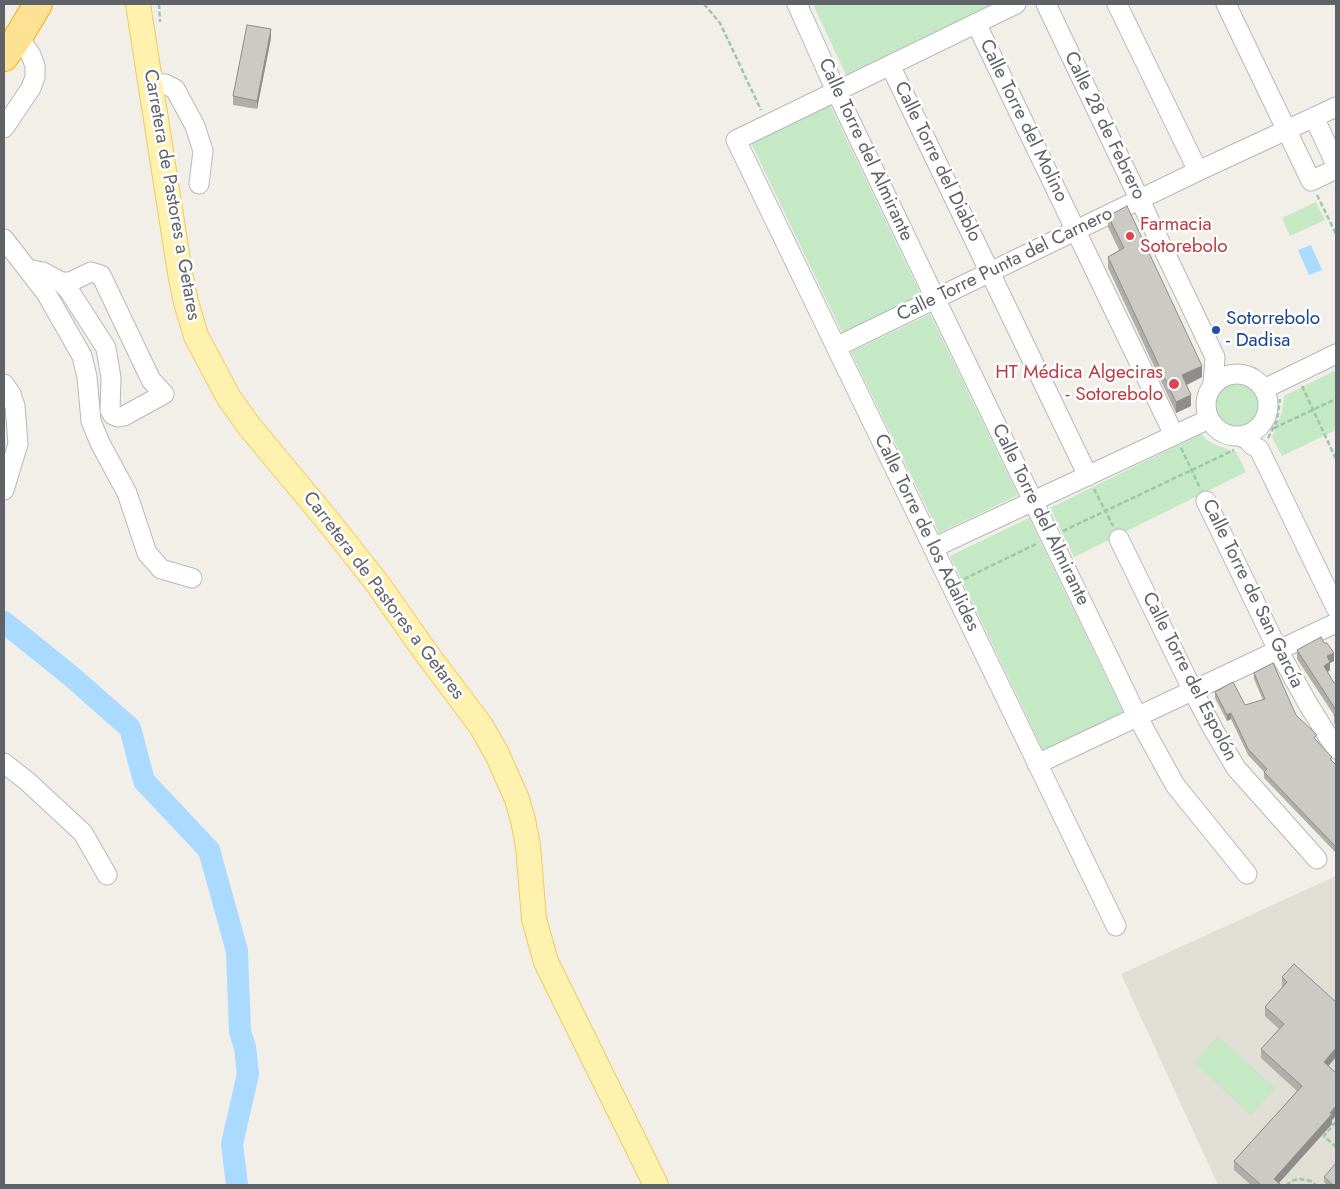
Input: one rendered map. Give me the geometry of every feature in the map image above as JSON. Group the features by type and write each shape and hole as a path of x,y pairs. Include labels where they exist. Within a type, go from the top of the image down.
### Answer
{"highway":[{"path":"8,45 25,4"},
{"path":"8,45 38,4"}],"main road":[{"name":"Carretera de Pastores a Getares","path":"138,4 180,273 196,336 228,398 377,583 424,650 482,726 517,799 523,820 528,846 534,919 546,962 656,1185"}],"street":[{"name":"Calle Torre del Almirante","path":"797,4 836,91 1137,716 1175,785 1247,874"},
{"path":"768,124 1016,4"},
{"name":"Calle 28 de Febrero","path":"1046,4 1215,357 1227,368 1240,374"},
{"path":"1117,4 1198,171"},
{"path":"1226,4 1311,181 1336,169"},
{"name":"Calle Torre del Molino","path":"976,23 1174,435"},
{"path":"4,128 31,88 35,77 32,55 25,46 8,45"},
{"name":"Calle Torre del Diablo","path":"890,65 1088,476"},
{"path":"151,83 165,84 175,89 195,126 203,151 199,184"},
{"name":"Calle Torre Punta del Carnero","path":"836,347 1139,199 1336,106"},
{"path":"1314,117 1336,165"},
{"name":"Calle Torre de los Adalides","path":"768,124 736,140 1116,926"},
{"path":"4,239 46,293 82,356 87,377 91,421 127,493 147,553 161,569 192,578"},
{"path":"27,269 43,272 61,282 70,292 106,348 111,378 110,410 113,415 118,417 124,416 164,394 151,380 101,275 91,272 70,282 61,282"},
{"path":"1270,386 1336,354"},
{"name":"Calle 28 de Febrero","path":"1213,384 1215,357"},
{"path":"1256,438 1226,434 1219,430 1209,419 1206,412 1206,397 1213,384 1225,376 1240,374 1270,386"},
{"path":"4,384 11,394 15,406 18,444 4,490"},
{"path":"1256,438 1267,415 1270,386"},
{"path":"933,548 1209,419"},
{"path":"1256,438 1336,608"},
{"name":"Calle Torre de San García","path":"1206,501 1278,650 1336,749"},
{"name":"Calle Torre del Espolón","path":"1119,539 1193,691 1236,768 1317,859"},
{"path":"1037,764 1336,623"},
{"path":"4,763 27,781 83,833 107,874"}],"path":[{"path":"704,4 720,23 768,124"},
{"path":"1311,181 1336,234"},
{"path":"1296,374 1336,459"},
{"path":"1256,438 1279,413 1281,395 1270,386"},
{"path":"951,585 1192,471 1336,399"},
{"name":"Calle Torre de San García","path":"1174,435 1206,501"},
{"path":"1088,476 1119,539"},
{"path":"1336,1122 1324,1136 1336,1147"},
{"path":"1286,1185 1300,1179 1311,1181 1316,1185"}],"shaded area":[{"path":"1336,876 1336,1185 1218,1185 1121,974"}],"green space":[{"path":"813,4 994,4 846,75"},
{"path":"830,105 922,297 843,334 751,143"},
{"path":"1316,202 1325,220 1290,236 1282,218"},
{"path":"930,314 1018,495 939,533 851,352"},
{"path":"1336,370 1336,430 1282,456 1272,437 1282,412 1284,396"},
{"path":"1235,380 1244,382 1252,387 1257,395 1259,404 1257,413 1252,421 1244,426 1235,428 1226,426 1218,421 1213,413 1211,404 1213,395 1218,387 1226,382"},
{"path":"1201,434 1208,441 1236,452 1246,472 1074,557 1050,508"},
{"path":"1029,518 1124,714 1044,752 950,556"},
{"path":"1218,1036 1275,1088 1251,1115 1194,1063"}],"water":[{"path":"1311,245 1322,270 1309,275 1298,250"}],"building":[{"path":"247,25 271,29 257,101 233,96"},
{"path":"1127,206 1202,366 1182,375 1191,395 1176,402 1108,257 1124,248 1108,216"},
{"path":"1321,637 1334,653 1327,656 1330,662 1324,666 1334,683 1336,682 1336,710 1297,650"},
{"path":"1273,663 1296,715 1317,735 1314,738 1332,757 1330,759 1336,765 1336,847 1264,772 1267,769 1248,749 1231,713 1227,715 1215,692 1233,682 1245,705 1265,699 1254,673"},
{"path":"1294,964 1336,1002 1336,1048 1324,1062 1336,1073 1336,1106 1330,1113 1332,1114 1274,1179 1281,1185 1261,1185 1234,1161 1302,1086 1261,1049 1284,1024 1265,1007 1287,982 1282,977"},
{"path":"1336,1163 1336,1185 1333,1185 1324,1177"}],"waterway":[{"path":"4,622 71,676 130,728 144,781 209,850 237,951 240,1032 245,1047 248,1074 232,1144 237,1185"}],"place":[{"name":"Farmacia Sotorebolo","path":"1130,236"},
{"name":"Sotorrebolo - Dadisa","path":"1216,330"},
{"name":"HT Médica Algeciras - Sotorebolo","path":"1174,384"}]}
